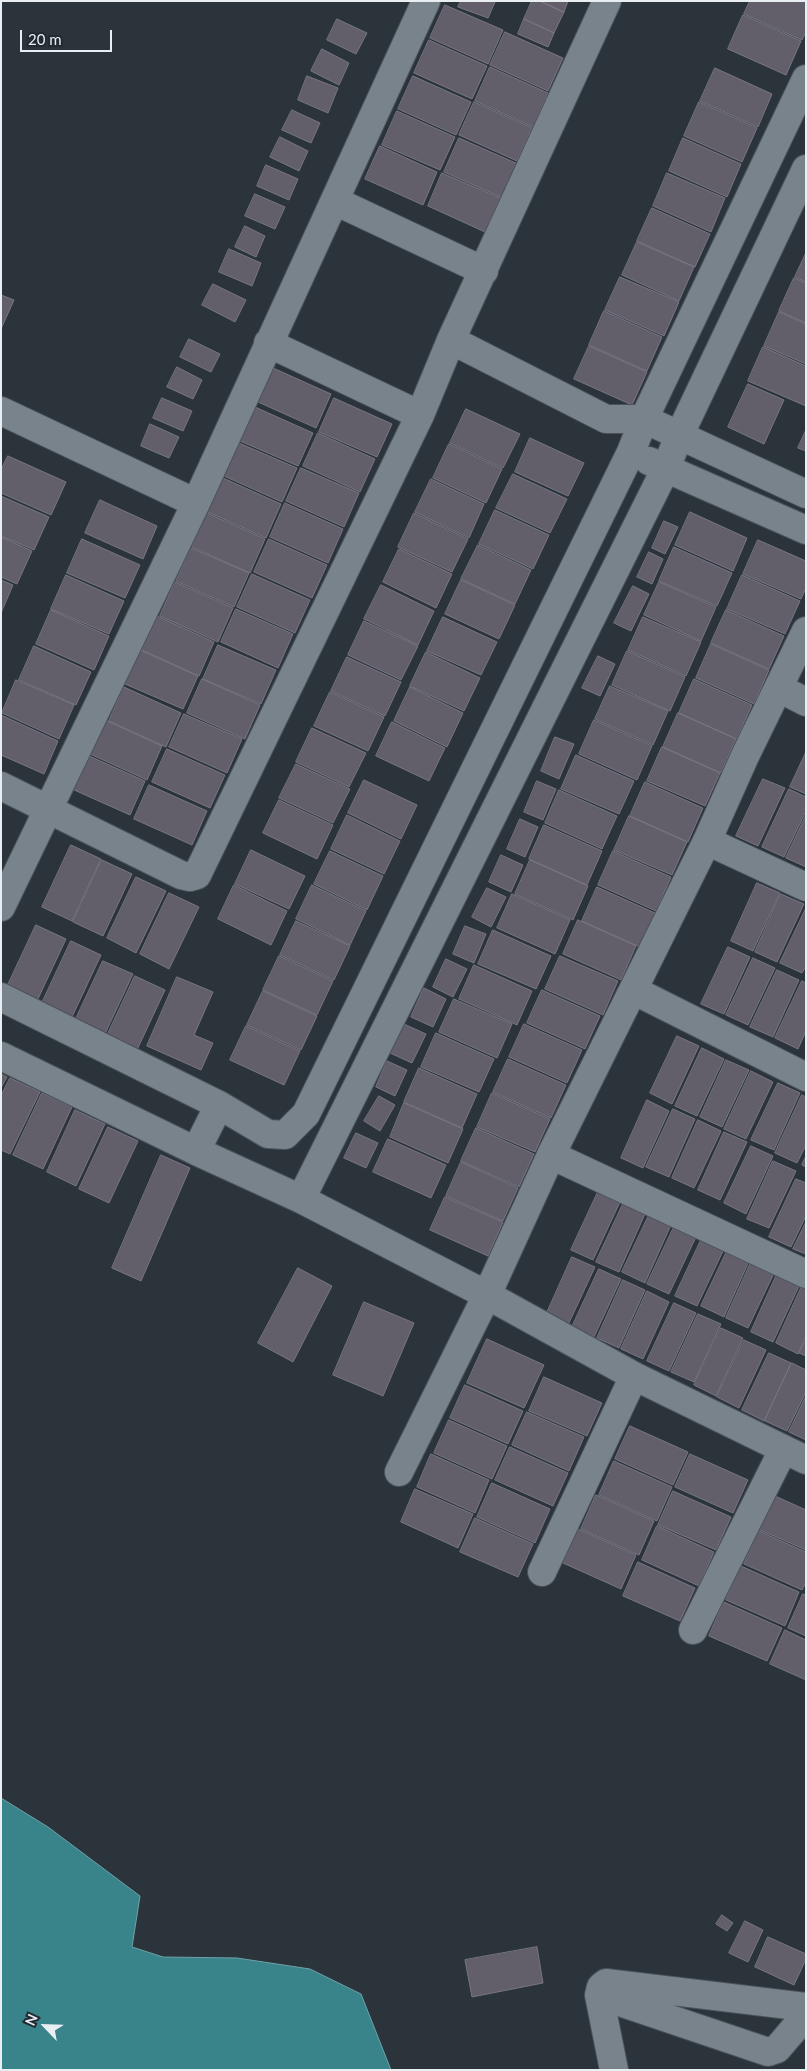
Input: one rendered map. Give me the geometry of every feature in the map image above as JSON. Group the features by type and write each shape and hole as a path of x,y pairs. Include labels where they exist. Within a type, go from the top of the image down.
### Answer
{"street":[{"path":"1,907 196,503 268,342 426,1"},
{"path":"1,786 181,875 190,877 197,875 420,415 451,340 607,1"},
{"path":"1,997 219,1105 268,1134 285,1136 306,1114 631,452 644,419 806,79"},
{"path":"301,1199 666,468 679,436 806,169"},
{"path":"334,201 484,271"},
{"path":"451,340 606,419 631,452 806,530"},
{"path":"268,342 420,415"},
{"path":"3,416 196,503"},
{"path":"606,419 644,419 806,494"},
{"path":"399,1472 487,1295 551,1155 707,841 745,756 806,631"},
{"path":"779,688 806,702"},
{"path":"707,841 806,887"},
{"path":"633,990 806,1078"},
{"path":"348,1029 378,1044"},
{"path":"1,1056 196,1151 301,1199 487,1295 634,1376 794,1455 693,1630"},
{"path":"196,1151 219,1105"},
{"path":"551,1155 806,1274"},
{"path":"542,1572 634,1376"},
{"path":"614,2070 599,1995 601,1987 606,1983 806,2007"},
{"path":"599,1995 768,2052 777,2049 806,2015"}],"water":[{"path":"1,1798 48,1827 140,1896 132,1947 163,1957 237,1958 310,1969 361,1994 391,2070 1,2070"}],"building":[{"path":"461,1 495,2 488,18 458,7"},
{"path":"532,1 540,1 564,12 554,33 524,19"},
{"path":"540,1 568,1 564,12"},
{"path":"750,1 806,1 806,32 802,40 744,14"},
{"path":"445,5 503,30 488,64 430,38"},
{"path":"743,15 801,41 786,75 728,49"},
{"path":"337,19 367,33 356,54 327,40"},
{"path":"524,19 554,33 548,47 518,34"},
{"path":"505,32 563,58 548,91 490,65"},
{"path":"429,40 487,66 472,99 414,73"},
{"path":"322,49 349,63 339,85 311,71"},
{"path":"490,67 548,93 533,127 475,101"},
{"path":"715,68 772,94 758,127 700,101"},
{"path":"307,76 338,88 328,113 298,100"},
{"path":"413,76 471,102 456,135 398,109"},
{"path":"474,102 532,128 517,161 459,135"},
{"path":"699,102 757,128 742,162 684,136"},
{"path":"292,110 320,123 311,143 282,130"},
{"path":"397,111 455,137 440,170 382,145"},
{"path":"280,137 308,151 299,171 270,157"},
{"path":"459,138 518,164 503,198 444,172"},
{"path":"683,138 741,164 727,197 669,171"},
{"path":"380,146 437,172 423,205 365,179"},
{"path":"266,165 298,179 289,200 257,186"},
{"path":"442,173 500,198 485,232 428,206"},
{"path":"667,173 725,198 711,232 653,206"},
{"path":"255,194 285,207 275,229 245,216"},
{"path":"652,208 710,234 695,267 637,241"},
{"path":"245,226 265,236 256,257 235,247"},
{"path":"637,242 694,267 679,301 622,275"},
{"path":"229,249 261,263 252,286 219,272"},
{"path":"806,253 806,282 795,277"},
{"path":"620,277 679,302 664,336 605,310"},
{"path":"794,278 806,283 806,323 779,311"},
{"path":"213,284 246,300 235,322 202,305"},
{"path":"1,295 14,300 1,329"},
{"path":"604,311 662,337 647,371 589,345"},
{"path":"779,312 806,324 806,364 764,346"},
{"path":"189,339 220,354 211,372 180,357"},
{"path":"589,346 647,372 632,405 574,379"},
{"path":"763,347 806,366 806,406 748,381"},
{"path":"177,367 202,380 193,399 167,387"},
{"path":"273,368 331,394 316,428 258,402"},
{"path":"748,384 784,400 764,444 728,427"},
{"path":"162,398 192,411 183,431 153,418"},
{"path":"334,398 392,424 377,457 319,432"},
{"path":"255,407 313,433 298,466 240,441"},
{"path":"466,409 520,434 503,468 450,443"},
{"path":"150,424 179,437 169,458 141,446"},
{"path":"806,430 806,451 798,448"},
{"path":"318,433 375,459 360,492 303,466"},
{"path":"530,438 584,463 568,496 515,472"},
{"path":"239,443 297,468 282,502 224,476"},
{"path":"449,444 502,469 486,503 433,478"},
{"path":"8,456 66,482 51,515 1,493 1,470"},
{"path":"301,468 359,493 344,527 286,501"},
{"path":"513,474 567,499 550,533 496,508"},
{"path":"223,478 281,504 266,538 208,512"},
{"path":"431,479 484,504 469,538 415,512"},
{"path":"1,496 49,517 34,550 1,536"},
{"path":"100,500 157,526 143,559 85,533"},
{"path":"285,503 343,529 328,563 270,537"},
{"path":"495,510 549,535 533,569 479,544"},
{"path":"690,512 747,538 733,571 675,545"},
{"path":"207,513 265,539 250,573 192,547"},
{"path":"414,513 468,539 452,572 398,547"},
{"path":"664,521 678,527 665,554 652,548"},
{"path":"1,537 32,551 17,584 1,577"},
{"path":"82,539 140,565 125,598 67,573"},
{"path":"269,539 327,565 312,598 254,572"},
{"path":"758,540 806,561 806,588 801,599 743,574"},
{"path":"478,545 531,570 515,604 461,579"},
{"path":"674,547 732,573 717,606 659,581"},
{"path":"191,548 249,573 234,607 176,581"},
{"path":"399,549 452,574 436,608 383,582"},
{"path":"649,552 663,559 652,584 637,577"},
{"path":"252,574 310,600 295,633 237,607"},
{"path":"66,575 124,601 109,634 51,609"},
{"path":"742,575 800,601 785,634 727,609"},
{"path":"1,580 13,585 1,613"},
{"path":"461,580 515,605 499,639 445,614"},
{"path":"175,582 233,608 218,642 160,616"},
{"path":"659,582 716,607 701,641 644,615"},
{"path":"381,585 434,611 418,645 364,619"},
{"path":"633,586 649,594 631,631 614,623"},
{"path":"236,609 293,634 278,668 221,642"},
{"path":"51,610 109,636 94,670 36,644"},
{"path":"726,610 784,636 769,669 711,643"},
{"path":"157,616 214,642 199,676 142,650"},
{"path":"443,617 497,642 481,675 427,651"},
{"path":"643,617 701,642 686,676 628,650"},
{"path":"364,621 418,646 401,680 348,655"},
{"path":"711,644 769,670 754,704 696,678"},
{"path":"218,645 276,670 261,704 203,679"},
{"path":"34,646 91,672 76,705 19,680"},
{"path":"140,650 198,676 183,709 125,684"},
{"path":"627,651 685,677 670,711 612,685"},
{"path":"426,652 480,678 464,711 410,686"},
{"path":"598,656 615,664 600,696 582,688"},
{"path":"347,657 401,682 385,716 331,691"},
{"path":"202,679 260,705 245,739 187,713"},
{"path":"694,679 752,705 737,739 679,713"},
{"path":"16,680 74,705 59,739 2,713"},
{"path":"610,686 668,711 653,745 595,719"},
{"path":"124,687 181,713 166,747 109,721"},
{"path":"410,687 463,713 447,747 394,721"},
{"path":"330,692 384,717 368,751 314,726"},
{"path":"678,713 736,739 721,773 663,747"},
{"path":"184,714 242,739 227,773 169,747"},
{"path":"1,715 58,741 44,774 1,755"},
{"path":"105,720 162,746 147,780 90,754"},
{"path":"594,720 652,746 637,780 579,754"},
{"path":"392,722 445,748 429,781 376,756"},
{"path":"312,728 366,753 349,787 296,762"},
{"path":"555,737 574,744 559,779 541,771"},
{"path":"662,747 720,773 705,806 647,781"},
{"path":"167,749 225,775 210,808 152,782"},
{"path":"806,752 806,794 790,787"},
{"path":"87,755 145,781 130,815 72,789"},
{"path":"576,755 634,781 619,814 561,789"},
{"path":"296,764 350,789 333,823 279,798"},
{"path":"763,779 785,788 758,846 736,836"},
{"path":"364,780 417,805 401,839 348,813"},
{"path":"537,781 556,789 543,820 524,812"},
{"path":"645,782 703,808 688,842 630,816"},
{"path":"149,785 207,811 192,845 134,819"},
{"path":"789,789 806,797 806,811 784,857 762,847"},
{"path":"559,790 617,816 602,849 545,823"},
{"path":"279,800 333,825 317,859 263,833"},
{"path":"347,815 400,841 384,874 331,849"},
{"path":"806,815 806,867 786,858"},
{"path":"629,816 687,842 672,875 614,850"},
{"path":"520,819 538,827 525,857 507,849"},
{"path":"544,825 602,851 587,885 529,859"},
{"path":"71,845 101,859 72,921 42,907"},
{"path":"251,850 305,876 289,909 235,884"},
{"path":"330,851 383,876 367,910 314,884"},
{"path":"613,851 671,877 656,911 598,885"},
{"path":"501,855 523,865 511,892 489,882"},
{"path":"102,860 132,874 103,936 73,922"},
{"path":"530,860 588,886 573,920 515,894"},
{"path":"136,877 166,891 136,953 107,938"},
{"path":"757,883 780,893 753,951 731,941"},
{"path":"234,885 287,911 271,945 218,919"},
{"path":"312,885 366,911 350,945 296,919"},
{"path":"597,887 655,913 640,947 582,921"},
{"path":"487,888 506,897 491,927 472,917"},
{"path":"169,893 199,907 169,969 140,954"},
{"path":"512,894 570,920 555,954 497,928"},
{"path":"781,894 804,904 777,962 755,952"},
{"path":"806,908 806,966 802,973 780,963"},
{"path":"578,920 636,946 621,980 563,954"},
{"path":"296,921 350,946 334,980 280,955"},
{"path":"36,925 66,939 37,1001 7,987"},
{"path":"465,926 486,934 474,963 453,954"},
{"path":"493,930 551,956 536,989 478,964"},
{"path":"71,941 101,955 72,1017 42,1003"},
{"path":"728,947 750,957 724,1014 701,1004"},
{"path":"279,956 333,981 317,1015 263,990"},
{"path":"560,956 618,981 603,1015 545,989"},
{"path":"753,958 775,968 748,1025 726,1015"},
{"path":"446,959 467,969 453,997 433,987"},
{"path":"103,961 133,974 104,1036 74,1023"},
{"path":"474,965 532,991 517,1025 459,999"},
{"path":"777,970 799,980 773,1037 750,1027"},
{"path":"135,976 165,990 136,1052 106,1038"},
{"path":"177,977 213,992 194,1035 213,1043 201,1070 147,1046"},
{"path":"802,981 806,983 806,1031 798,1049 775,1038"},
{"path":"424,988 446,999 433,1027 411,1017"},
{"path":"542,990 600,1016 585,1049 527,1023"},
{"path":"263,991 317,1016 301,1050 247,1025"},
{"path":"454,999 512,1024 497,1058 439,1032"},
{"path":"404,1024 426,1034 412,1063 390,1053"},
{"path":"524,1024 582,1050 567,1083 509,1057"},
{"path":"246,1026 300,1051 284,1085 230,1060"},
{"path":"436,1033 494,1059 479,1092 421,1067"},
{"path":"677,1036 699,1046 672,1104 650,1093"},
{"path":"702,1048 724,1059 697,1116 675,1106"},
{"path":"508,1059 566,1085 551,1118 493,1092"},
{"path":"726,1060 749,1070 722,1127 700,1117"},
{"path":"387,1061 407,1070 395,1096 376,1087"},
{"path":"419,1068 477,1094 462,1128 404,1102"},
{"path":"751,1071 773,1082 746,1139 724,1129"},
{"path":"1,1074 7,1077 1,1088"},
{"path":"10,1078 40,1092 10,1154 1,1150 1,1096"},
{"path":"778,1083 800,1093 774,1150 751,1140"},
{"path":"42,1093 72,1107 43,1169 13,1155"},
{"path":"492,1093 550,1119 535,1152 477,1127"},
{"path":"802,1095 806,1097 806,1145 797,1163 775,1153"},
{"path":"379,1096 395,1105 380,1131 364,1121"},
{"path":"647,1100 669,1111 643,1168 621,1158"},
{"path":"404,1103 463,1129 448,1163 390,1137"},
{"path":"673,1109 695,1119 669,1177 646,1167"},
{"path":"75,1110 105,1124 76,1186 47,1172"},
{"path":"698,1120 721,1131 694,1188 672,1178"},
{"path":"108,1127 138,1141 109,1203 79,1189"},
{"path":"476,1128 534,1154 519,1187 461,1161"},
{"path":"724,1132 747,1142 720,1200 698,1190"},
{"path":"356,1133 378,1143 366,1168 344,1158"},
{"path":"388,1139 446,1165 431,1198 373,1172"},
{"path":"751,1146 773,1156 746,1214 724,1203"},
{"path":"161,1155 190,1168 141,1281 112,1268"},
{"path":"806,1156 806,1167 802,1165"},
{"path":"773,1161 796,1171 769,1228 747,1219"},
{"path":"461,1162 518,1188 503,1221 446,1196"},
{"path":"796,1179 806,1183 806,1216 791,1247 769,1237"},
{"path":"598,1192 620,1202 593,1260 571,1250"},
{"path":"445,1197 503,1222 488,1256 430,1230"},
{"path":"623,1204 645,1214 619,1272 596,1262"},
{"path":"649,1215 671,1225 645,1283 622,1272"},
{"path":"806,1222 806,1254 793,1249"},
{"path":"674,1227 696,1237 669,1294 647,1284"},
{"path":"702,1238 724,1249 697,1306 675,1296"},
{"path":"728,1249 750,1259 724,1317 701,1306"},
{"path":"572,1257 595,1267 568,1325 546,1315"},
{"path":"752,1260 775,1271 748,1328 726,1318"},
{"path":"298,1268 332,1286 293,1362 258,1343"},
{"path":"599,1269 621,1279 594,1337 572,1327"},
{"path":"777,1274 800,1284 773,1342 751,1332"},
{"path":"623,1280 645,1290 619,1348 597,1338"},
{"path":"802,1286 806,1287 806,1336 798,1354 776,1343"},
{"path":"647,1291 669,1302 643,1359 621,1349"},
{"path":"364,1302 414,1323 383,1396 333,1375"},
{"path":"674,1303 696,1313 669,1371 647,1361"},
{"path":"698,1314 721,1324 694,1382 671,1372"},
{"path":"721,1328 743,1338 716,1396 694,1385"},
{"path":"487,1339 544,1365 524,1408 467,1383"},
{"path":"744,1340 766,1350 739,1408 717,1397"},
{"path":"806,1340 806,1356 799,1353"},
{"path":"769,1353 791,1363 764,1421 742,1410"},
{"path":"792,1363 806,1370 806,1392 787,1431 765,1421"},
{"path":"544,1377 602,1403 587,1436 529,1411"},
{"path":"465,1385 523,1411 508,1444 450,1418"},
{"path":"806,1396 806,1440 789,1432"},
{"path":"527,1412 584,1437 569,1471 512,1445"},
{"path":"449,1420 507,1446 492,1479 434,1453"},
{"path":"630,1426 688,1452 673,1485 615,1459"},
{"path":"510,1447 568,1473 553,1506 495,1480"},
{"path":"431,1454 489,1480 475,1513 417,1487"},
{"path":"690,1454 748,1480 733,1513 675,1487"},
{"path":"614,1461 672,1487 657,1521 599,1495"},
{"path":"492,1483 550,1509 535,1543 477,1517"},
{"path":"415,1489 473,1514 458,1548 401,1522"},
{"path":"673,1491 731,1517 716,1550 658,1525"},
{"path":"596,1495 654,1521 639,1555 581,1529"},
{"path":"775,1496 806,1510 806,1550 760,1530"},
{"path":"475,1518 533,1544 518,1577 460,1552"},
{"path":"657,1526 714,1552 699,1586 642,1560"},
{"path":"578,1529 636,1555 621,1589 563,1563"},
{"path":"759,1531 806,1552 806,1582 802,1590 744,1564"},
{"path":"638,1562 695,1588 680,1621 623,1596"},
{"path":"741,1566 799,1592 785,1626 726,1600"},
{"path":"803,1594 806,1595 806,1636 788,1628"},
{"path":"724,1602 782,1628 767,1661 709,1636"},
{"path":"785,1630 806,1640 806,1680 770,1664"},
{"path":"722,1915 733,1923 727,1931 716,1924"},
{"path":"745,1921 763,1930 748,1962 729,1953"},
{"path":"768,1937 806,1954 806,1959 794,1985 755,1967"},
{"path":"537,1947 543,1983 472,1997 465,1960"}]}
